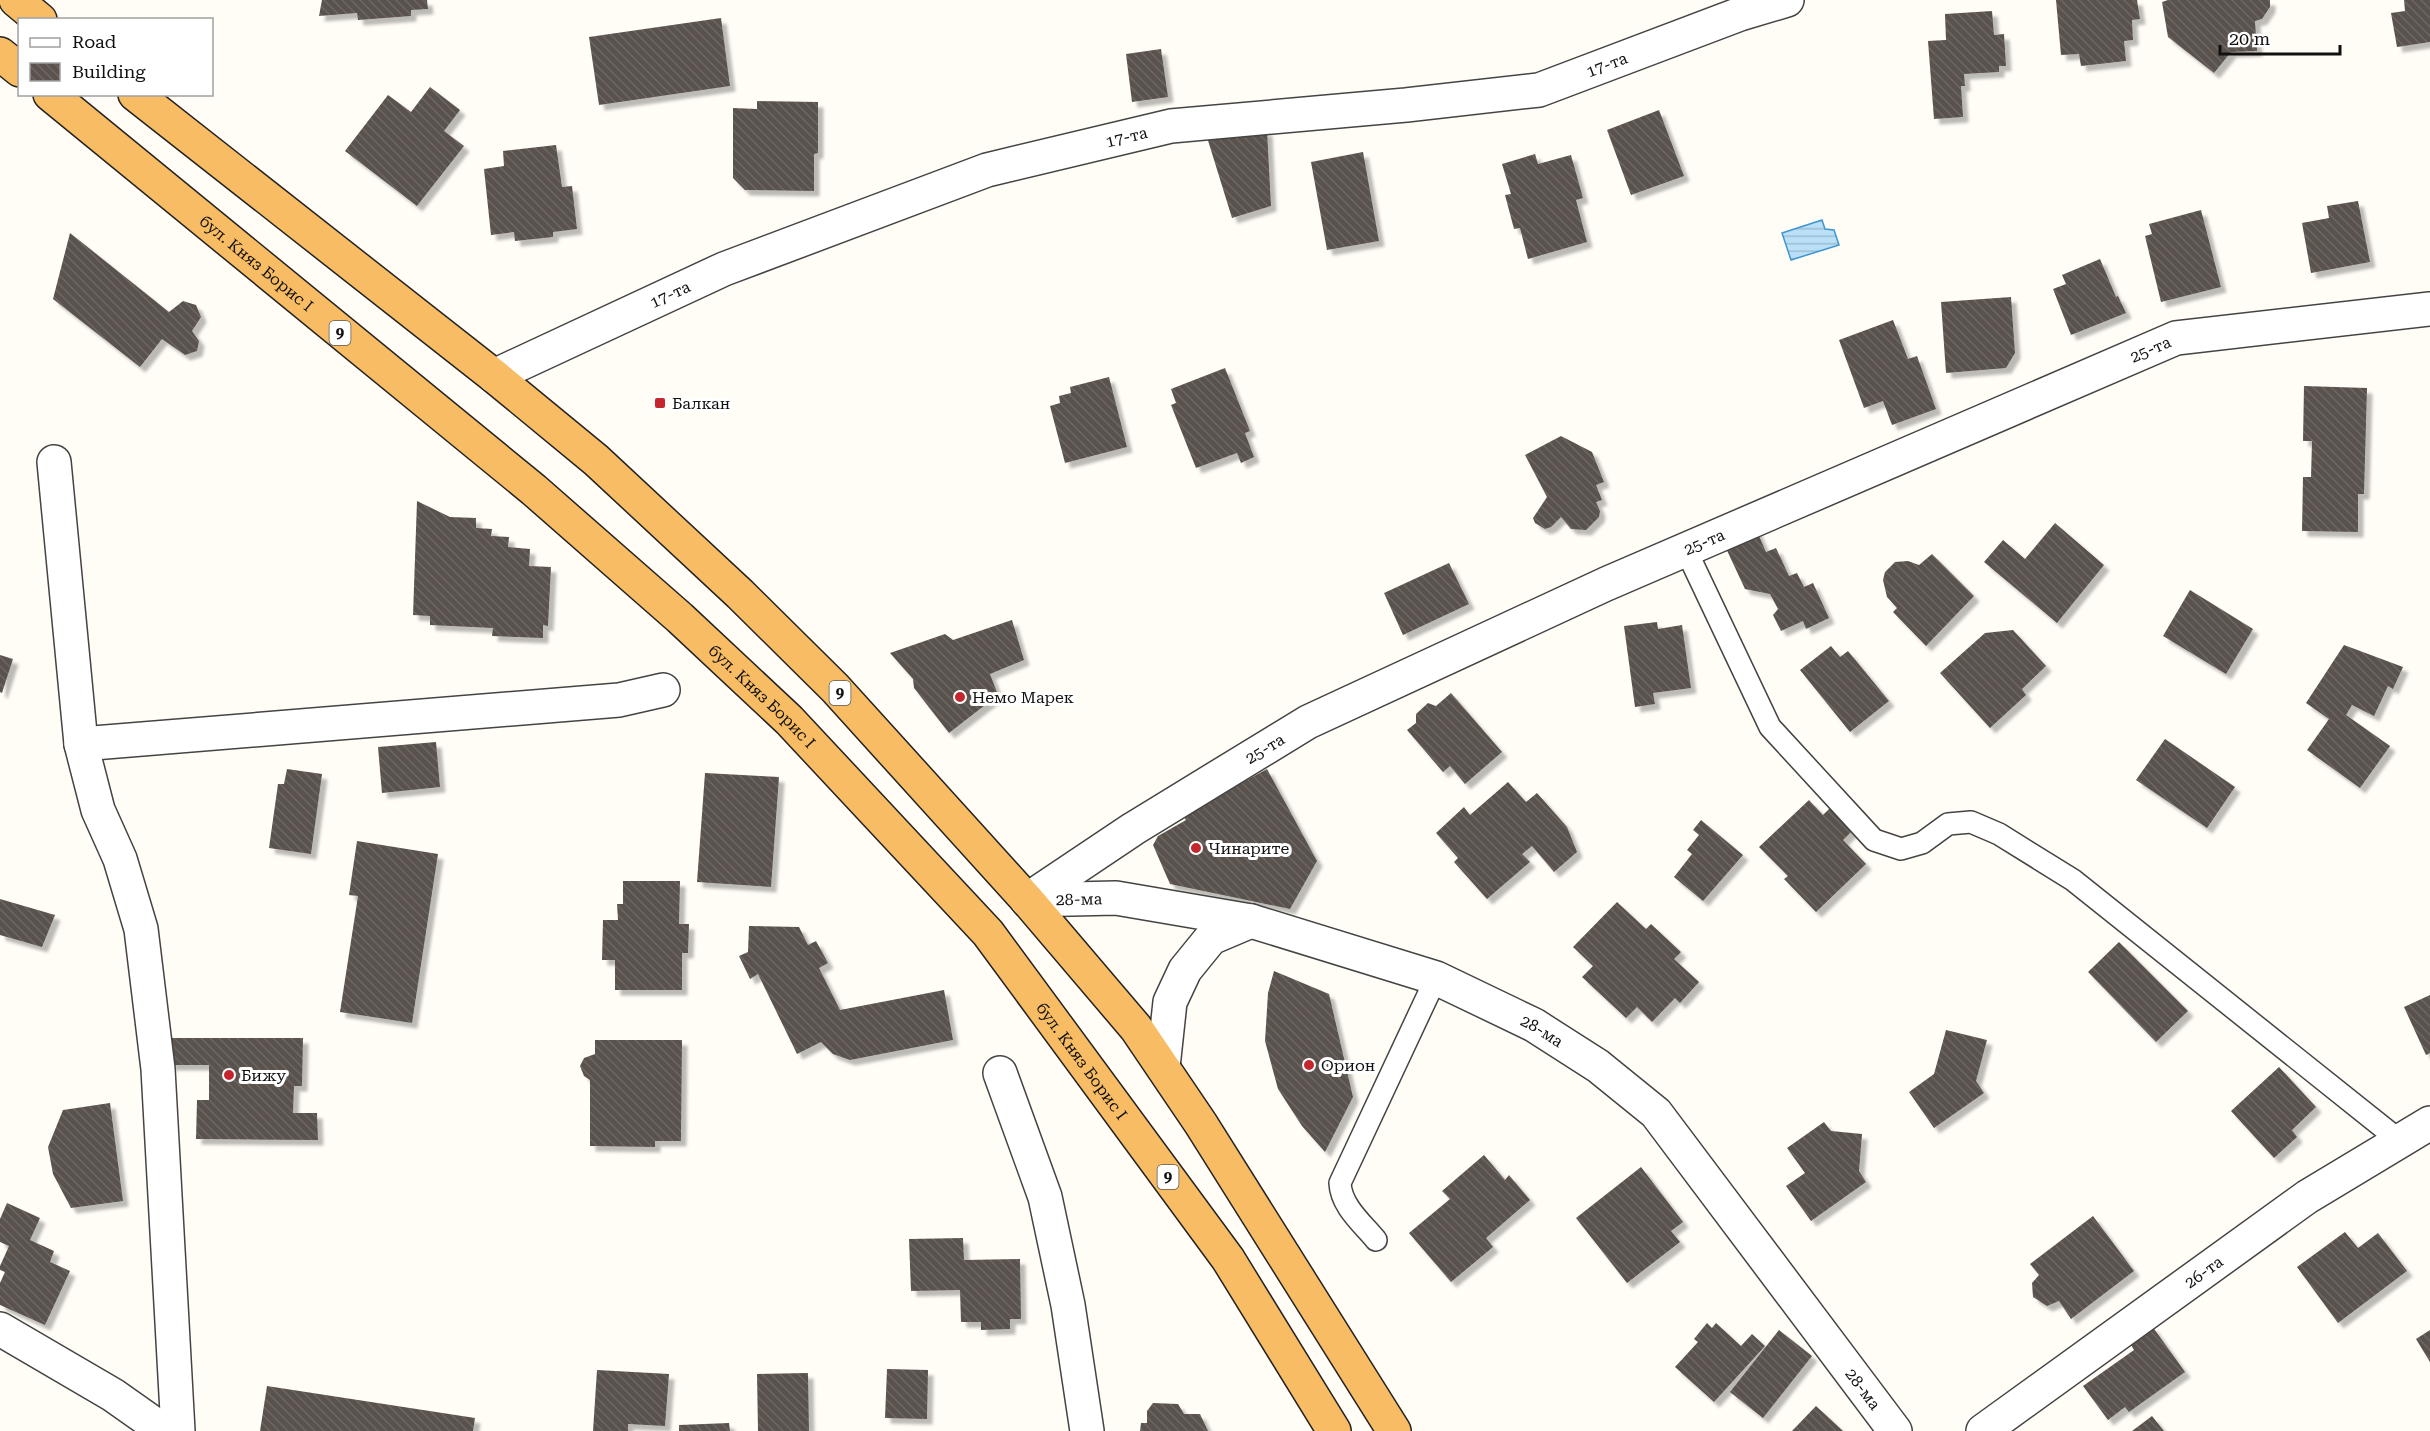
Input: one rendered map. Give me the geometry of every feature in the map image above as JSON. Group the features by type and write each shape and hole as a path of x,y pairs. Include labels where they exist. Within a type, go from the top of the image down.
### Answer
{"highway":[{"path":"16,0 38,18"},
{"path":"0,54 18,68"},
{"name":"бул. Княз Борис I","path":"52,96 534,490 681,618 789,720 988,933 1228,1259 1334,1431"},
{"name":"9","path":"138,96 494,376 596,460 748,602 835,688 1027,900 1136,1028 1201,1124 1394,1431"}],"street":[{"name":"17-та","path":"494,376 724,269 987,170 1171,126 1406,105 1539,90 1740,14 1787,0"},
{"name":"25-та","path":"1027,900 1133,829 1308,722 1686,550 2176,338 2430,309"},
{"path":"54,462 81,744 98,810 120,859 141,929 158,1069 178,1431"},
{"path":"81,744 619,700 663,690"},
{"name":"28-ма","path":"1027,900 1116,897 1251,921 1436,978 1534,1024 1598,1066 1656,1113 1895,1431"},
{"path":"1162,1067 1170,1002 1185,970 1211,938 1251,921"},
{"path":"1000,1073 1045,1197 1068,1305 1087,1431"},
{"name":"26-та","path":"1983,1431 2307,1197 2430,1123"},
{"path":"0,1329 113,1395 164,1431"}],"lane":[{"path":"1686,550 1770,728 1875,840 1900,849 1922,843 1948,824 1971,822 1999,834 2073,880 2400,1141"},
{"path":"1376,1240 1347,1205 1341,1195 1340,1183 1436,978"}],"water":[{"path":"1822,220 1825,229 1834,230 1839,245 1791,260 1782,233"}],"building":[{"path":"322,0 427,0 428,9 411,10 411,16 358,20 357,13 319,16"},
{"path":"2056,0 2137,0 2140,19 2132,20 2133,40 2124,41 2126,61 2081,66 2079,54 2061,55"},
{"path":"2168,0 2270,0 2270,7 2262,19 2255,21 2257,51 2231,52 2214,73 2168,37 2162,2"},
{"path":"2404,0 2430,0 2430,42 2397,47 2391,13 2405,11"},
{"path":"1992,11 1994,35 2004,34 2006,66 1999,66 1999,72 1964,74 1965,86 1961,86 1963,117 1934,119 1928,41 1946,40 1945,14"},
{"path":"721,18 730,86 599,105 589,37"},
{"path":"1161,49 1168,97 1132,102 1126,54"},
{"path":"430,87 460,110 444,131 464,146 417,206 345,151 388,95 411,112"},
{"path":"757,101 818,102 818,153 814,154 814,191 745,190 733,178 733,108 757,109"},
{"path":"1659,110 1684,176 1631,195 1607,130"},
{"path":"1267,130 1271,206 1232,218 1206,134"},
{"path":"556,145 562,187 572,186 577,229 553,232 553,237 515,241 514,232 491,235 484,169 504,166 503,151"},
{"path":"1363,152 1379,241 1327,250 1311,162"},
{"path":"1535,154 1538,164 1571,155 1583,198 1576,200 1587,242 1528,259 1520,228 1514,229 1505,195 1511,194 1502,164"},
{"path":"2358,201 2370,262 2311,273 2302,223 2329,218 2327,206"},
{"path":"2201,210 2221,287 2161,302 2145,236 2152,234 2149,224"},
{"path":"70,233 169,312 183,301 196,305 201,317 192,331 199,341 197,351 185,355 162,339 140,367 53,299"},
{"path":"2100,259 2116,297 2118,296 2126,313 2071,335 2053,289 2066,284 2062,275"},
{"path":"2011,297 2015,353 2006,368 1946,373 1941,302"},
{"path":"1893,320 1908,359 1917,356 1936,409 1892,425 1883,401 1864,408 1839,340"},
{"path":"1225,368 1250,431 1245,433 1254,457 1241,463 1237,453 1196,468 1171,405 1176,403 1171,389"},
{"path":"1109,377 1127,447 1065,463 1050,406 1060,403 1059,396 1071,393 1070,387"},
{"path":"2304,386 2367,388 2364,494 2358,494 2358,532 2302,531 2303,477 2311,477 2312,441 2303,441"},
{"path":"1561,436 1592,452 1604,482 1596,485 1602,500 1596,502 1600,511 1599,517 1586,530 1571,529 1561,517 1551,527 1545,529 1535,523 1533,518 1547,497 1525,455"},
{"path":"417,501 450,517 476,518 476,528 492,529 491,536 509,537 508,547 530,549 529,566 551,567 548,626 543,625 543,638 492,636 493,628 430,625 430,616 413,615"},
{"path":"2055,523 2104,565 2057,623 1984,562 2003,540 2025,559"},
{"path":"1756,529 1766,552 1776,548 1789,576 1797,573 1804,587 1813,583 1829,618 1806,629 1803,621 1781,631 1773,615 1778,609 1770,594 1745,589 1724,544"},
{"path":"1932,554 1974,596 1926,646 1893,612 1897,608 1887,597 1883,580 1885,572 1895,562 1908,561 1919,565"},
{"path":"1449,563 1469,604 1403,635 1384,593"},
{"path":"2190,590 2253,629 2226,674 2163,636"},
{"path":"1012,620 1024,660 990,674 998,695 949,733 914,688 913,679 890,653 945,634 953,640"},
{"path":"1657,622 1658,629 1682,625 1691,688 1653,693 1655,704 1635,707 1624,626"},
{"path":"2013,630 2046,666 2022,689 2026,695 1990,728 1940,673 1985,633"},
{"path":"2344,645 2403,667 2393,689 2388,686 2374,716 2352,705 2346,715 2390,746 2360,788 2307,750 2329,719 2306,703"},
{"path":"1831,646 1840,657 1848,651 1889,701 1850,732 1800,670"},
{"path":"0,655 13,659 2,693 0,692"},
{"path":"1451,693 1502,752 1465,784 1450,766 1443,772 1407,730 1416,723 1416,714 1428,703 1436,706"},
{"path":"2165,739 2235,787 2207,828 2136,780"},
{"path":"436,742 440,787 382,793 378,747"},
{"path":"287,769 322,774 311,854 269,848 278,784 284,784"},
{"path":"1267,769 1317,861 1290,909 1170,884 1153,845 1158,836 1186,820 1183,815"},
{"path":"705,773 779,777 771,887 697,882"},
{"path":"1508,782 1526,802 1537,793 1567,827 1577,852 1554,872 1532,846 1522,854 1530,862 1487,899 1454,862 1458,858 1436,833 1464,807 1470,815"},
{"path":"1809,800 1823,815 1831,807 1853,830 1843,840 1866,864 1816,912 1784,879 1788,876 1759,847"},
{"path":"1701,820 1743,855 1703,901 1674,877 1692,854 1687,850 1699,835 1693,830"},
{"path":"357,841 438,854 412,1023 340,1012 358,896 349,895"},
{"path":"623,881 680,881 679,924 689,924 688,953 682,953 682,990 615,990 615,960 602,960 603,920 618,920 617,904 623,904"},
{"path":"0,899 55,915 42,947 0,935"},
{"path":"1617,902 1646,929 1651,924 1681,952 1674,959 1699,982 1680,1003 1675,998 1652,1022 1637,1007 1626,1018 1582,977 1593,966 1573,947"},
{"path":"749,926 799,927 808,945 816,941 828,963 819,968 840,1010 944,990 953,1040 850,1060 833,1054 821,1042 797,1054 758,974 750,979 739,956 748,952"},
{"path":"2119,942 2188,1011 2156,1042 2088,972"},
{"name":"Орион","path":"1274,971 1329,994 1353,1097 1325,1152 1302,1126 1278,1089 1265,1041 1268,993"},
{"path":"2430,995 2430,1053 2426,1055 2404,1007"},
{"path":"1946,1030 1987,1040 1976,1081 1984,1093 1934,1128 1909,1092 1934,1074"},
{"path":"170,1038 303,1038 302,1086 294,1086 293,1113 317,1113 318,1140 196,1139 197,1100 209,1100 209,1065 169,1065"},
{"path":"595,1040 682,1040 681,1141 655,1141 655,1147 590,1146 590,1080 584,1076 580,1066 584,1058 595,1054"},
{"path":"2279,1067 2316,1107 2292,1130 2297,1137 2274,1158 2231,1111"},
{"path":"110,1103 123,1201 71,1208 53,1174 48,1147 63,1110"},
{"path":"1824,1122 1831,1131 1862,1134 1859,1171 1866,1182 1811,1221 1786,1186 1805,1173 1787,1148"},
{"path":"1484,1155 1505,1180 1509,1175 1530,1200 1486,1238 1493,1247 1451,1282 1409,1233 1450,1199 1442,1191"},
{"path":"1641,1167 1683,1222 1671,1231 1680,1242 1627,1283 1576,1218"},
{"path":"7,1203 40,1218 30,1240 54,1251 50,1262 70,1271 45,1325 0,1305 0,1283 5,1272 0,1270 0,1266 9,1246 0,1242 0,1219"},
{"path":"2093,1216 2134,1271 2071,1319 2059,1301 2047,1306 2033,1297 2032,1283 2039,1275 2030,1264"},
{"path":"2345,1232 2358,1248 2378,1233 2407,1271 2338,1323 2297,1267"},
{"path":"963,1238 964,1260 1020,1259 1021,1319 1010,1319 1010,1329 981,1330 981,1322 961,1322 960,1290 911,1291 909,1239"},
{"path":"1707,1323 1712,1328 1716,1323 1741,1346 1752,1334 1765,1346 1714,1402 1675,1367 1698,1342 1694,1339"},
{"path":"2152,1326 2185,1372 2129,1412 2125,1407 2108,1420 2083,1386 2134,1350 2130,1343"},
{"path":"1779,1330 1812,1356 1763,1418 1730,1392"},
{"path":"2430,1330 2430,1362 2416,1339"},
{"path":"887,1369 928,1370 927,1419 885,1418"},
{"path":"597,1370 669,1374 665,1426 628,1424 628,1431 593,1431"},
{"path":"808,1373 809,1431 758,1431 757,1374"},
{"path":"267,1386 475,1418 473,1431 260,1431"},
{"path":"1153,1403 1178,1404 1184,1414 1200,1414 1208,1431 1140,1431 1141,1423 1147,1423 1147,1411"},
{"path":"1816,1406 1843,1431 1792,1431"},
{"path":"2152,1416 2164,1431 2132,1431"},
{"path":"729,1423 730,1431 679,1431 679,1425"}],"place":[{"name":"Балкан","path":"660,403"},
{"name":"Немо Марек","path":"960,697"},
{"name":"Чинарите","path":"1196,848"},
{"name":"Орион","path":"1309,1065"},
{"name":"Бижу","path":"229,1075"}]}
